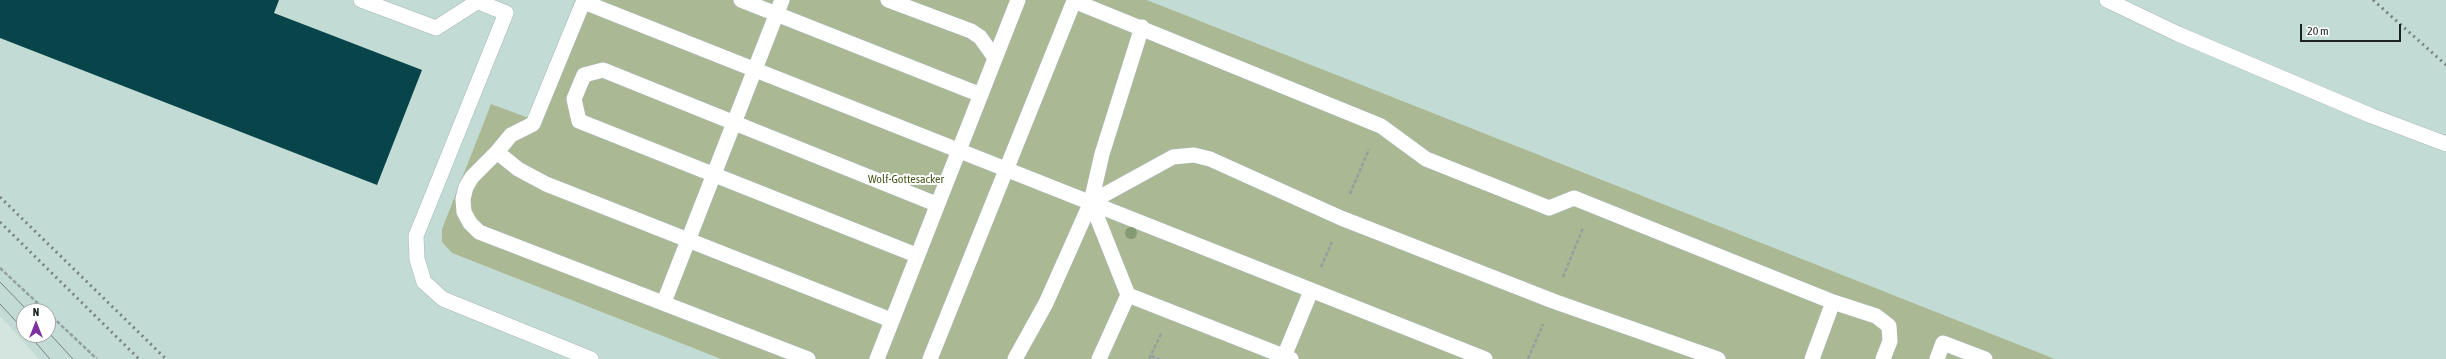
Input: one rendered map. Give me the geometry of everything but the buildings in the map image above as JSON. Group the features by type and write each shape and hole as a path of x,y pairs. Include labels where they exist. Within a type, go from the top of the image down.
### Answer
{"lane":[{"path":"361,0 436,28 480,1 506,13 416,236 417,259 424,282 443,299 590,359"},
{"path":"741,0 981,95"},
{"path":"664,302 782,0"},
{"path":"888,0 972,32 980,37 995,58"},
{"path":"877,359 936,204 959,150 1018,0"},
{"path":"2107,0 2178,34 2372,116 2446,144"},
{"path":"808,359 664,302 479,232 470,223 464,212 463,199 466,187 472,177 497,152 511,135 533,124 584,1 1485,359"},
{"path":"930,359 1005,168 1074,1 1142,27 1381,126 1426,159 1549,208 1574,198 1833,302 1876,316 1889,326 1890,341 1883,359"},
{"path":"1015,359 1046,303 1091,202 1102,154 1142,27"},
{"path":"916,255 579,121 574,99 584,75 603,70 936,204"},
{"path":"497,152 518,170 546,184 891,320"},
{"path":"1091,202 1173,157 1194,156 1210,159 1342,218 1553,301 1718,359"},
{"path":"1091,202 1128,295 1099,359"},
{"path":"1128,295 1286,358 1311,291"},
{"path":"1812,359 1833,302"},
{"path":"1937,359 1944,343 1985,359"}],"path":[{"path":"1311,291 1342,218 1364,158 1381,126"},
{"path":"0,268 37,303"},
{"path":"56,320 97,359"},
{"path":"1151,356 1159,359"}],"shaded area":[{"path":"0,0 575,0 529,118 491,104 442,229 442,242 452,253 721,359 39,359 24,343 56,343 56,303 16,303 16,334 0,316"},
{"path":"1147,0 2446,0 2446,359 2055,359"}],"green space":[{"name":"Wolf-Gottesacker","path":"575,0 1147,0 2055,359 721,359 452,253 442,242 442,229 491,104 529,118"}],"tram line":[{"path":"0,282 20,303"},
{"path":"0,304 16,321"},
{"path":"56,341 73,359"},
{"path":"36,343 50,359"}],"railway":[{"path":"2373,0 2446,65"},
{"path":"0,197 166,359"},
{"path":"0,222 139,359"}]}
